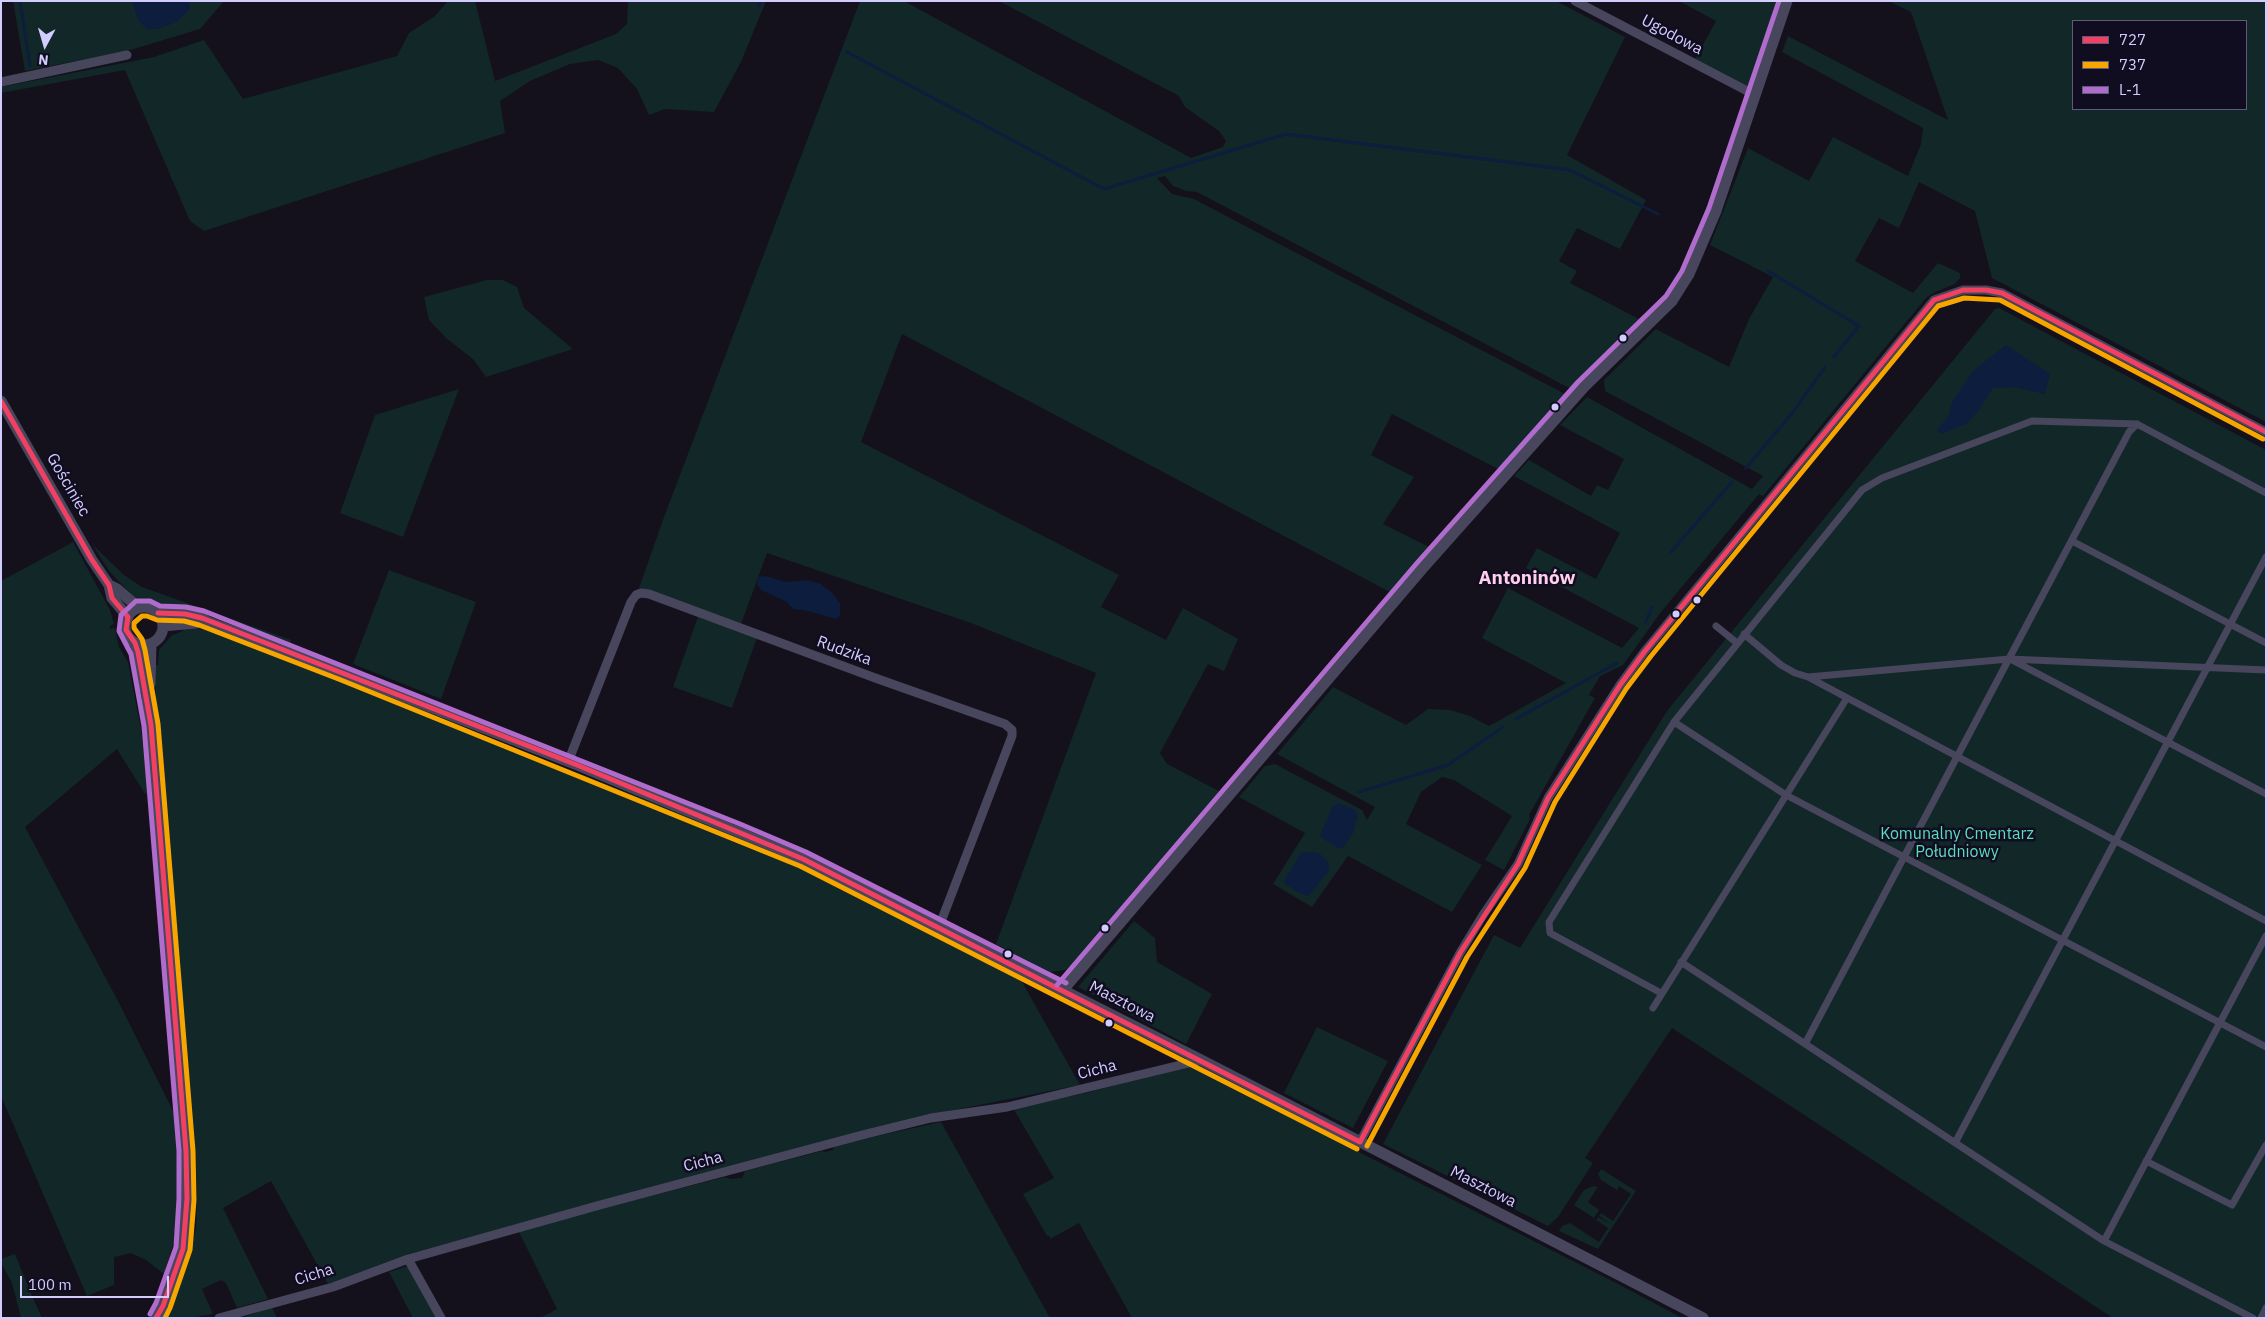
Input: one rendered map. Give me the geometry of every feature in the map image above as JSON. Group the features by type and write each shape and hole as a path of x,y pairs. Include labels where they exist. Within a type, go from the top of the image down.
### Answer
{"street":[{"name":"Ugodowa","path":"1575,1 1755,95"},
{"path":"1063,990 1423,568 1584,387 1672,301 1689,274 1716,211 1787,1"},
{"path":"1,82 127,55"},
{"path":"1360,1142 1460,953 1518,864 1548,798 1620,685 1651,644 1934,300 1963,290 1986,290 2002,293 2266,432"},
{"name":"Gościniec","path":"1,401 108,585 112,598 128,617"},
{"path":"1661,993 1550,933 1549,922 1674,722 1862,490 1882,478 2032,421 2137,424 2266,493"},
{"path":"1805,1044 2129,432 2137,424"},
{"path":"2072,541 2266,643"},
{"path":"1955,1143 2206,667 2266,558"},
{"name":"Gościniec","path":"108,585 117,590 138,608"},
{"name":"Rudzika","path":"568,762 631,602 636,595 641,593 1010,726 1012,736 939,928"},
{"path":"138,608 149,608 158,613 163,626 159,638 151,644 140,644 131,639 126,630 128,617 138,608"},
{"name":"Masztowa","path":"158,613 191,614 202,618 208,622 344,673 568,762 802,859 1201,1060 1703,1318"},
{"name":"Masztowa","path":"163,626 208,622"},
{"path":"1716,626 1737,643"},
{"path":"1744,634 1781,665 1795,674 1808,677 2266,921"},
{"path":"135,642 146,691 178,1053 187,1199 184,1249 163,1306 156,1318"},
{"path":"146,691 150,684 151,644"},
{"path":"2009,659 2266,794"},
{"path":"1808,677 2009,659 2266,670"},
{"path":"1653,1008 1847,698"},
{"path":"1674,722 1786,795 2266,1047"},
{"path":"2104,1241 2266,936"},
{"path":"1681,962 2104,1241 2253,1318"},
{"name":"Cicha","path":"219,1318 332,1287 408,1259 600,1205 866,1134 932,1118 1007,1107 1201,1060"},
{"path":"2146,1161 2232,1205 2266,1145"},
{"path":"408,1259 441,1318"},
{"path":"2261,1318 2266,1308"}],"green space":[{"path":"13,1 224,1 200,29 127,51 25,71"},
{"path":"448,1 475,1 495,81 616,34 627,24 628,1 766,1 741,62 714,112 665,109 649,115 637,89 618,68 598,60 570,64 530,81 500,101 505,133 204,231 190,221 125,70 1,93 1,87 154,57 204,40 243,99 397,56 409,33 435,16"},
{"path":"860,1 904,1 1191,158 1223,147 1226,141 1219,131 1185,107 1179,96 999,1 1556,1 1625,37 1567,155 1646,200 1620,249 1577,228 1559,261 1577,271 1570,283 1639,319 1571,389 1197,192 1186,191 1173,186 1165,176 1157,178 1172,194 1194,199 1565,394 1500,470 1392,414 1371,455 1414,477 1383,524 1429,547 1390,592 902,334 861,442 1119,575 1101,607 1166,640 1183,608 1238,639 1224,671 1208,664 1160,753 1167,764 1221,792 1076,962 1065,970 1050,972 996,944 1096,673 971,623 767,553 741,624 639,588 664,517"},
{"path":"1679,1 1780,1 1754,83 1747,86 1695,59 1716,21"},
{"path":"1888,1 2266,1 2266,422 1992,278 1975,211 1919,182 1899,228 1879,218 1855,261 1913,293 1938,263 1960,273 1960,278 1955,284 1926,298 1763,496 1759,494 1661,612 1623,665 1600,676 1589,695 1595,698 1529,815 1530,819 1504,870 1485,860 1512,816 1454,780 1442,777 1421,792 1406,824 1482,865 1452,912 1348,856 1312,907 1273,884 1305,833 1239,797 1265,766 1275,764 1362,810 1367,820 1375,807 1277,754 1333,687 1406,725 1428,709 1450,710 1470,716 1489,726 1566,683 1482,638 1508,588 1622,648 1639,628 1526,568 1537,548 1596,579 1620,533 1514,476 1529,460 1591,496 1597,485 1608,490 1624,459 1560,425 1587,397 1752,489 1763,476 1605,391 1604,380 1656,329 1729,367 1749,319 1773,277 1710,245 1748,148 1809,181 1833,137 1908,176 1921,144 1923,128 1782,52 1788,36 1948,120 1911,12"},
{"path":"487,280 503,280 517,287 524,308 573,349 486,377 473,359 446,338 429,320 424,297"},
{"name":"Komunalny Cmentarz Południowy","path":"1999,308 2266,450 2266,1318 2113,1318 1672,1028 1585,1158 1593,1163 1558,1217 1548,1226 1383,1144 1494,935 1520,948 1667,711 1995,309"},
{"path":"459,389 403,537 340,513 375,415"},
{"path":"73,542 110,610 114,624 110,626 110,629 115,628 119,647 128,662 141,729 148,793 145,794 117,749 25,827 118,1001 175,1115 180,1197 177,1232 164,1274 146,1260 131,1253 114,1257 114,1285 87,1296 1,1096 1,581"},
{"path":"92,544 124,575 142,587 291,640 290,644 195,608 161,605 134,597 109,571"},
{"path":"389,570 476,602 441,699 353,664"},
{"path":"698,617 757,638 732,708 673,687"},
{"path":"183,628 195,628 223,634 693,818 750,843 1021,980 1080,1085 929,1115 408,1254 328,1284 271,1181 223,1208 268,1299 237,1308 226,1283 221,1280 202,1289 213,1314 189,1318 165,1318 188,1258 196,1228 197,1194 195,1154 191,1145 161,732 156,705 155,665 158,665 159,650 172,635 183,631"},
{"path":"1134,921 1155,938 1157,962 1212,994 1186,1044 1078,987"},
{"path":"1317,1027 1388,1061 1353,1128 1284,1093"},
{"path":"1190,1066 1682,1318 1132,1318 1079,1223 1050,1239 1050,1236 1047,1236 1023,1194 1054,1178 1013,1108 1086,1093"},
{"path":"941,1122 1050,1318 540,1318 557,1309 518,1230 725,1177 731,1179 742,1178 745,1171 822,1151 833,1150 834,1147 868,1138"},
{"path":"1601,1169 1636,1191 1598,1249 1559,1231 1562,1226 1570,1223 1599,1242 1608,1228 1596,1220 1598,1217 1611,1224 1599,1216 1601,1213 1613,1221 1631,1194 1619,1186 1617,1190 1601,1180 1598,1174"},
{"path":"1593,1186 1598,1187 1588,1202 1599,1210 1594,1218 1574,1205 1584,1190"},
{"path":"15,1254 42,1318 21,1318 12,1283 1,1263 1,1259"},
{"path":"408,1266 438,1318 413,1318 389,1272"},
{"path":"272,1307 277,1318 242,1318"}],"water":[{"path":"132,1 189,1 190,9 176,22 158,29 147,29 138,20"},
{"path":"2006,345 2050,374 2045,394 2014,387 1993,388 1979,410 1966,424 1941,434 1937,430 1948,417 1953,400 1973,371"},
{"path":"766,576 785,582 807,580 821,584 840,603 840,615 836,619 793,609 787,602 761,590 757,584 758,577"},
{"path":"1339,803 1355,810 1358,815 1353,833 1343,848 1338,848 1320,835 1333,806"},
{"path":"1302,852 1320,854 1329,863 1329,870 1309,896 1301,894 1284,883"}],"waterway":[{"path":"20,1 30,66"},
{"path":"759,6 760,1"},
{"path":"847,52 1104,189 1286,134 1570,170 1658,214"},
{"path":"1768,271 1859,326 1834,357"},
{"path":"1746,468 1793,412 1825,367"},
{"path":"1671,552 1732,482"},
{"path":"1646,622 1652,607"},
{"path":"1516,719 1617,663"},
{"path":"1359,792 1448,765 1503,727"}],"transit line":[{"name":"L-1","path":"1057,985 1417,563 1578,382 1666,296 1682,271 1709,208 1779,1"},
{"name":"727","path":"1360,1142 1460,953 1518,864 1548,798 1620,685 1645,651 1934,300 1963,290 1986,290 2002,293 2266,432"},
{"name":"737","path":"1367,1146 1467,957 1525,868 1555,802 1626,689 1938,306 1964,298 2000,300 2263,439"},
{"name":"727","path":"1,401 92,560 109,585 112,598 128,617"},
{"name":"L-1","path":"150,1314 156,1303 176,1247 179,1151 144,726 131,654 119,631 121,615 136,601 150,601 160,606 186,607 204,611 740,824 806,852 1066,983"},
{"name":"727","path":"158,613 185,614 202,618 577,765 803,859 1360,1142"},
{"name":"737","path":"165,1318 190,1250 194,1200 193,1151 158,724 145,650 142,639 134,628 134,623 142,616 157,620 184,621 199,625 341,680 800,866 1357,1149"},
{"name":"727","path":"128,617 126,630 135,643 138,652 151,725 186,1151 187,1199 183,1249 163,1306 156,1318"}],"district":[{"name":"Antoninów","path":"1527,579"}]}
